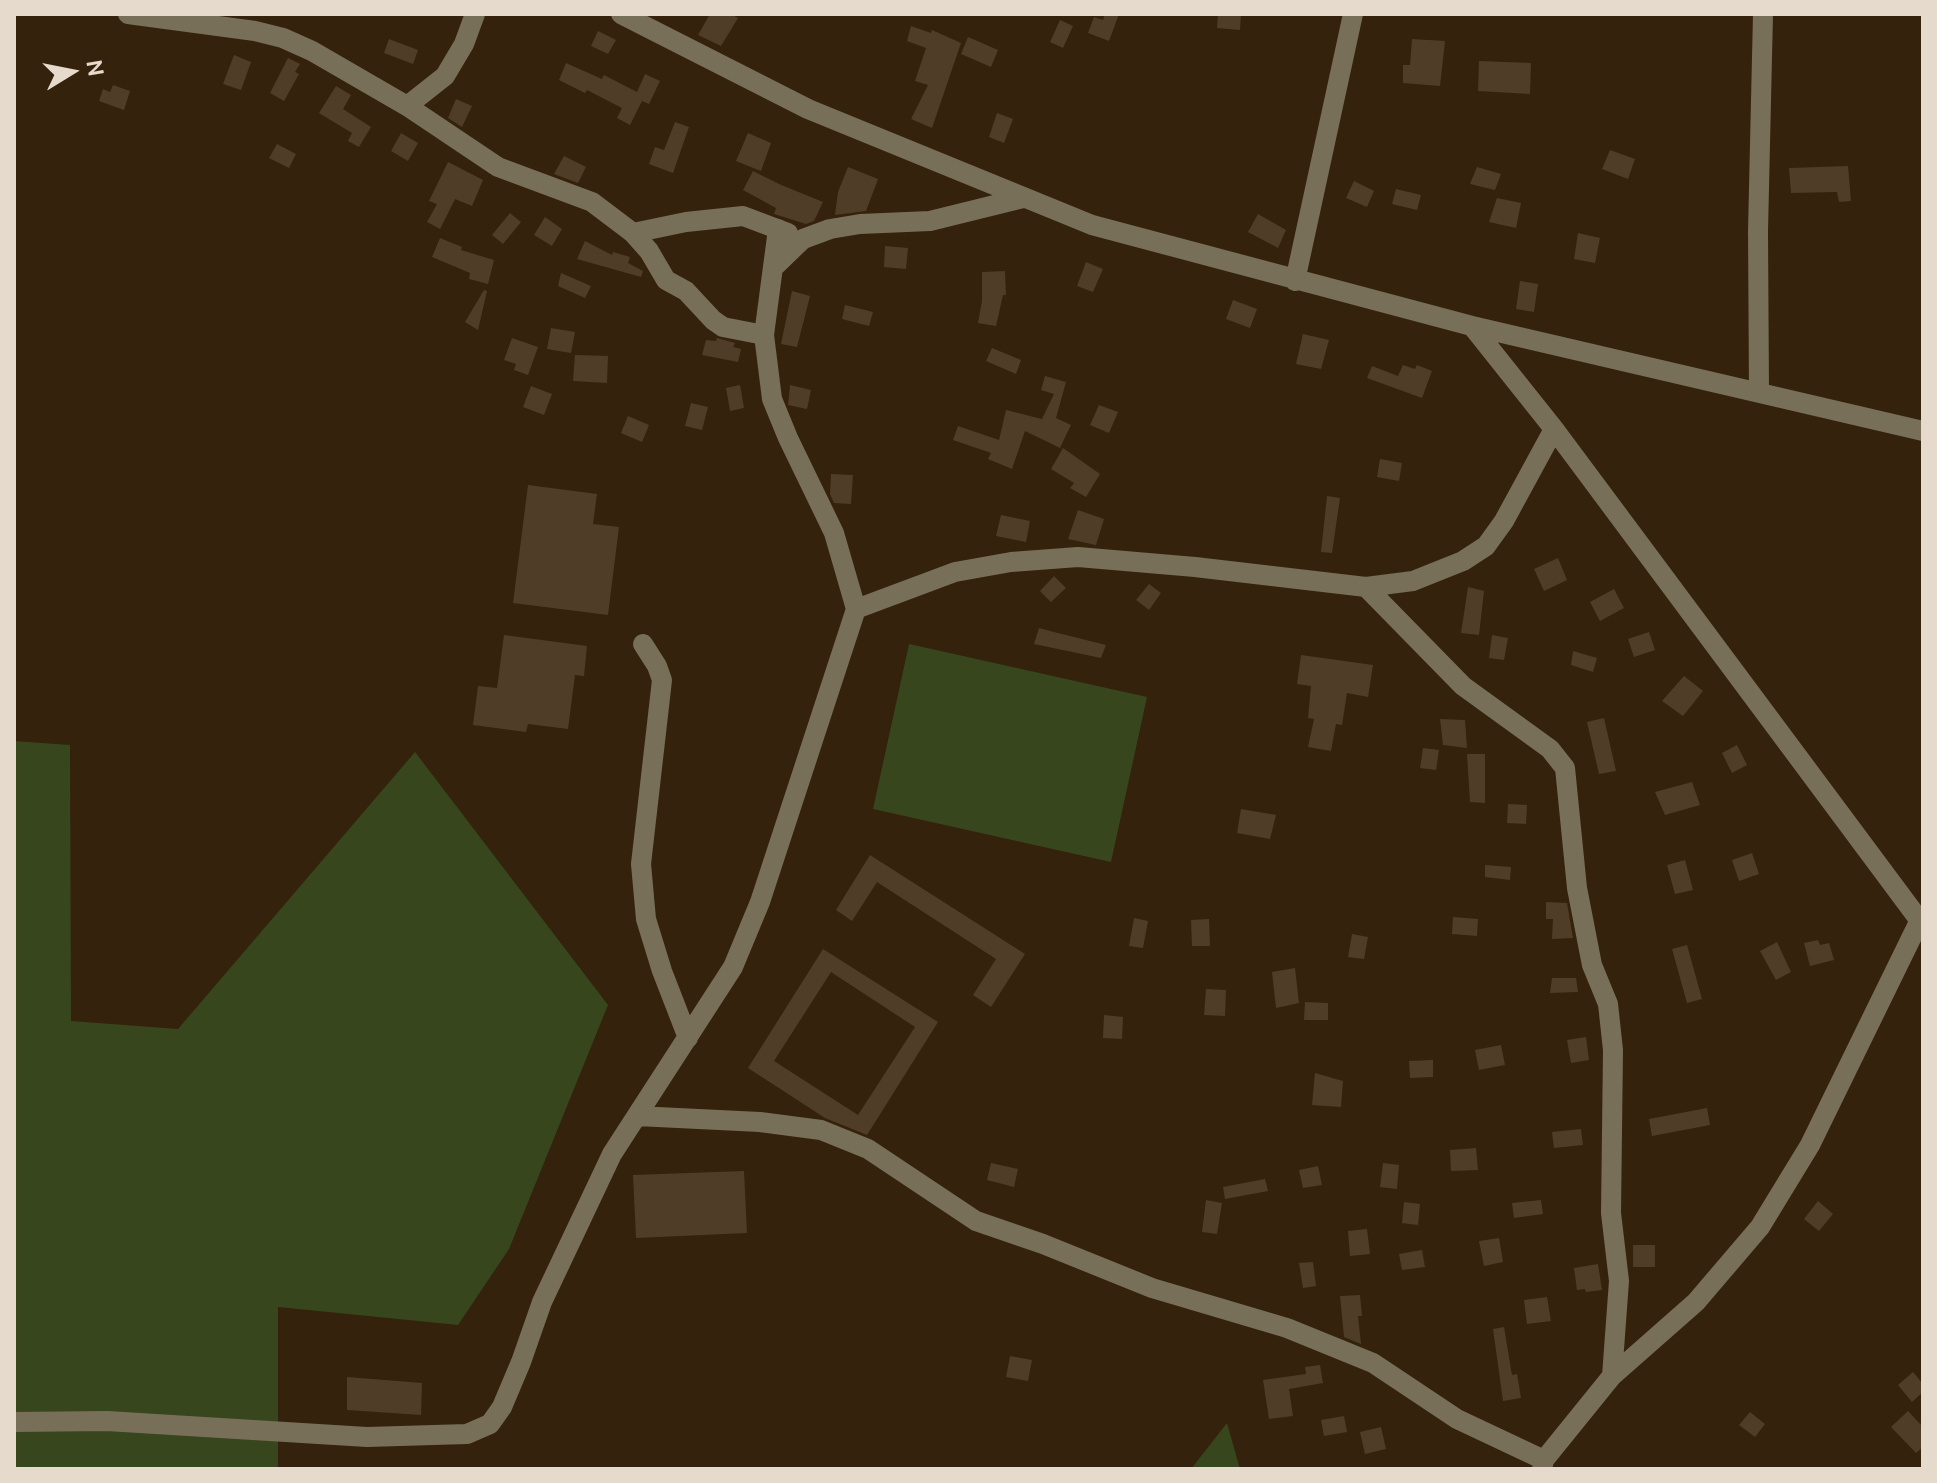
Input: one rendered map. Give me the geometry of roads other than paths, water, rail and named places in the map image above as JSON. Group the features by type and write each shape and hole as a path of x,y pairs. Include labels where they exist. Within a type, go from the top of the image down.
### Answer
{"street":[{"path":"128,14 255,31 283,38 312,51 407,106 498,167 592,202 633,233 649,251 666,280 686,291 713,320 723,327 764,335"},
{"path":"407,106 445,76 464,44 475,14"},
{"path":"621,14 808,109 1092,225 1472,326 1923,431"},
{"path":"1295,281 1353,14"},
{"path":"1759,392 1758,231 1763,14"},
{"path":"775,266 803,239 830,229 860,224 930,221 1023,198"},
{"path":"633,233 686,222 743,216 803,239"},
{"path":"14,1422 107,1421 367,1437 467,1434 490,1424 502,1407 542,1302 612,1154 733,967 760,902 856,609 834,533 772,399 764,335 778,229"},
{"path":"637,1116 760,1122 821,1130 868,1149 976,1221 1152,1288 1287,1328 1373,1363 1457,1419 1543,1464 1612,1376 1696,1302 1760,1227 1810,1145 1921,922 1554,429 1472,326"},
{"path":"856,609 955,572 1011,562 1078,557 1366,587 1413,581 1463,561 1486,546 1504,521 1554,429"},
{"path":"1366,587 1463,686 1550,749 1565,768 1577,888 1592,965 1608,1004 1613,1050 1611,1213 1619,1281 1612,1376"},
{"path":"643,644 662,680 641,864 646,919 688,1038"}]}
